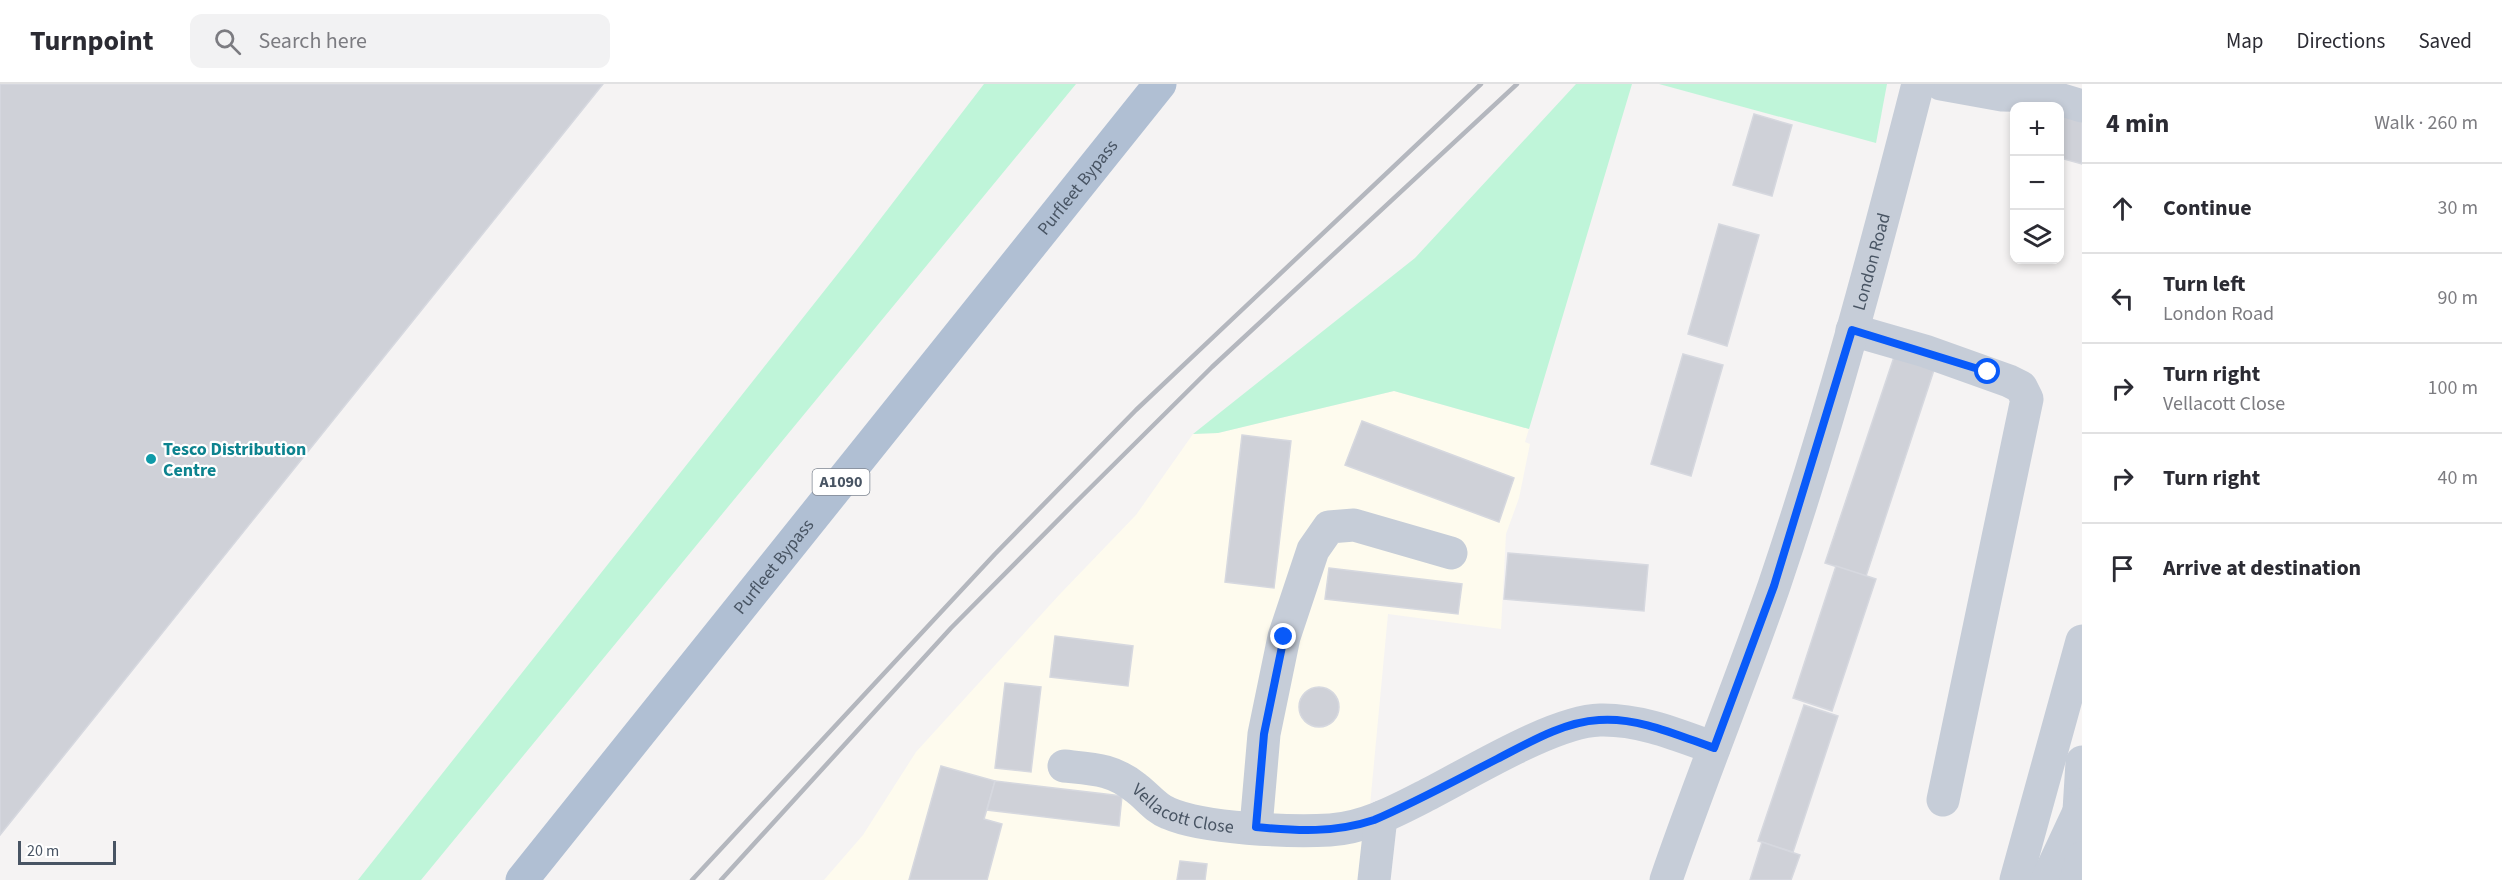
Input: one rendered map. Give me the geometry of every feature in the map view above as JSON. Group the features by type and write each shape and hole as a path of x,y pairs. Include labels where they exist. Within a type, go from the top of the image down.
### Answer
{"main road":[{"name":"Purfleet Bypass","path":"522,880 1160,84"}],"street":[{"name":"London Road","path":"1666,880 1774,586 1883,223 1918,84"},
{"path":"1941,84 2002,95 2049,96 2082,106"},
{"path":"1852,330 1925,351 2009,381 2021,387 2027,399 1943,800"},
{"path":"1256,827 1264,734 1284,637 1313,550 1329,527 1354,525 1451,553"},
{"path":"2016,880 2073,699 2082,641"},
{"name":"Vellacott Close","path":"1064,766 1109,771 1168,814 1203,821 1256,827 1331,830 1351,828 1381,817 1525,745 1575,723 1600,720 1625,721 1647,725 1714,748"},
{"path":"2047,880 2081,818 2082,762"},
{"path":"1374,880 1381,817"},
{"path":"2076,880 2082,858"}],"shaded area":[{"path":"1394,391 1529,429 1525,442 1530,444 1519,498 1506,534 1501,629 1388,614 1363,880 824,880 863,835 916,752 1060,594 1136,515 1193,434 1218,433"}],"green space":[{"path":"984,84 1076,84 421,880 358,880 855,252"},
{"path":"1576,84 1632,84 1529,429 1394,391 1218,433 1193,434 1415,258"},
{"path":"1659,84 1887,84 1876,143"}],"building":[{"name":"Tesco Distribution Centre","path":"0,84 603,84 0,835"},
{"path":"2064,110 2082,115 2082,164 2064,159"},
{"path":"1754,114 1792,125 1772,196 1733,185"},
{"path":"1719,224 1759,235 1727,346 1688,334"},
{"path":"1896,351 1936,364 1866,576 1825,563"},
{"path":"1683,354 1723,365 1691,476 1651,464"},
{"path":"1362,421 1514,478 1499,522 1345,465"},
{"path":"1242,435 1291,441 1274,588 1225,582"},
{"path":"1508,553 1648,565 1644,611 1504,599"},
{"path":"1836,566 1876,579 1832,711 1793,698"},
{"path":"1329,568 1462,584 1458,614 1325,599"},
{"path":"1055,636 1133,646 1128,686 1050,677"},
{"path":"1005,683 1041,687 1031,772 995,768"},
{"path":"1319,687 1327,688 1333,693 1338,699 1338,715 1333,721 1327,726 1319,727 1311,726 1305,721 1300,715 1299,707 1300,699 1305,693 1311,688"},
{"path":"1804,705 1838,716 1793,852 1758,841"},
{"path":"941,766 995,781 984,819 1002,824 987,880 909,880"},
{"path":"995,781 1122,796 1119,826 987,810"},
{"path":"1762,842 1800,855 1791,880 1750,880"},
{"path":"1180,861 1207,864 1205,880 1177,880"}],"railway":[{"path":"692,880 995,554 1136,410 1481,84"},
{"path":"721,880 951,628 1073,505 1212,367 1517,84"}],"place":[{"name":"Tesco Distribution Centre","path":"151,459"}],"route":[{"path":"1284,637 1264,734 1256,827 1289,830 1351,828 1402,808 1525,745 1575,723 1600,720 1625,721 1647,725 1714,748 1774,586 1852,330 1988,372"}]}
